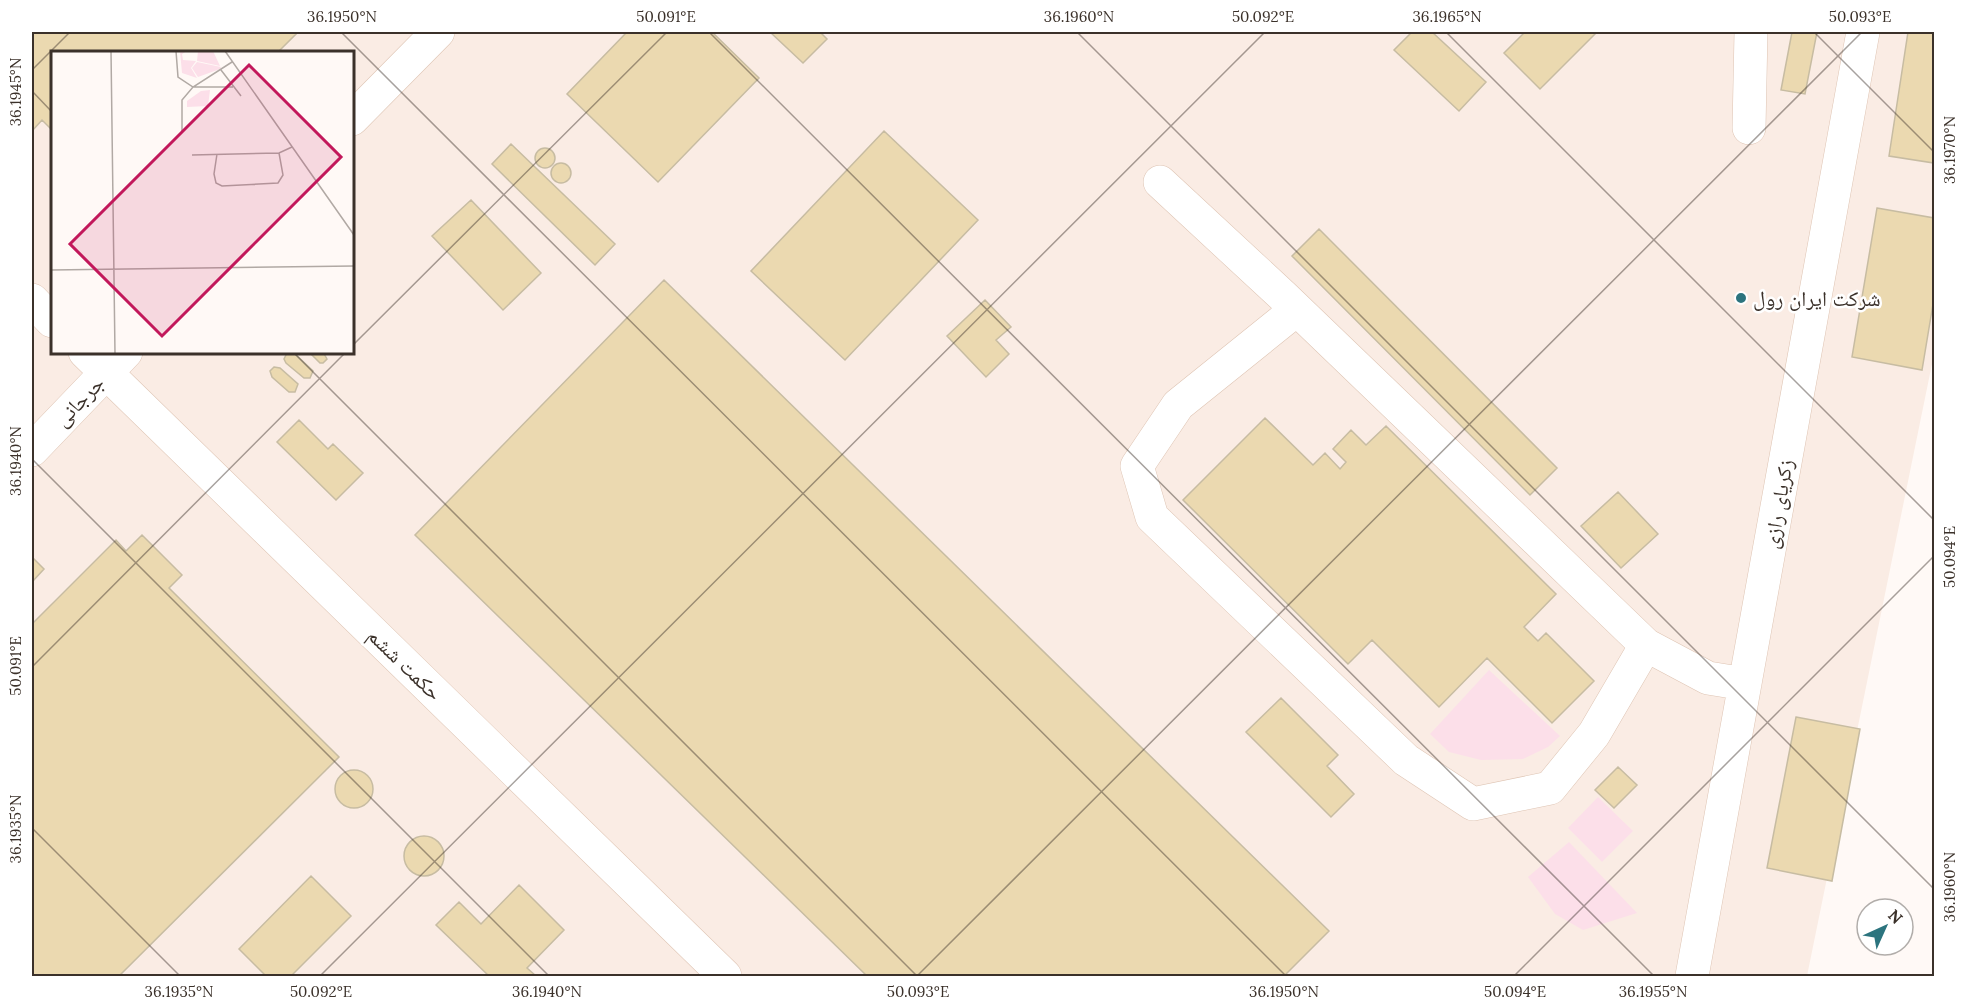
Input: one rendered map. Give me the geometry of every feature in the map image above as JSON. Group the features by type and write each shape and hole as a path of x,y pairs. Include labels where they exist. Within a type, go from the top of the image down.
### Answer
{"street":[{"path":"354,117 438,32"},
{"path":"1749,128 1751,32"},
{"name":"زکریای رازی","path":"1692,976 1863,32"},
{"path":"1160,182 1646,645 1708,678 1745,684"},
{"path":"32,300 51,320"},
{"path":"1296,310 1178,405 1137,466 1152,517 1406,760 1473,804 1550,788 1594,734 1646,645"},
{"name":"جرجانی","path":"32,450 106,359"},
{"name":"حکمت ششم","path":"106,359 725,976"}],"shaded area":[{"path":"32,32 1934,32 1934,354 1807,976 32,976"},
{"path":"1489,670 1560,736 1548,747 1523,759 1481,760 1449,752 1430,734"},
{"path":"1598,797 1633,831 1602,862 1568,828"},
{"path":"1569,842 1637,913 1583,930 1555,914 1528,877"}],"building":[{"path":"32,32 293,32 296,34 279,51 51,51 51,129 42,120 32,131"},
{"path":"627,32 712,32 759,78 658,182 567,94"},
{"path":"770,32 820,32 827,39 803,63"},
{"path":"1412,32 1432,32 1486,82 1459,111 1394,50"},
{"path":"1525,32 1597,32 1540,89 1504,53"},
{"path":"1792,32 1817,32 1805,94 1781,90"},
{"path":"1908,32 1934,32 1934,163 1889,156"},
{"path":"884,131 978,220 845,360 751,271"},
{"path":"511,144 615,244 595,265 492,164"},
{"path":"545,148 552,151 555,158 552,165 545,168 538,165 535,158 538,151"},
{"path":"561,163 568,166 571,173 568,180 561,183 554,180 551,173 554,166"},
{"path":"471,200 541,273 503,310 432,236"},
{"path":"1877,208 1934,218 1934,298 1922,370 1852,357"},
{"path":"1319,229 1557,468 1530,495 1292,256"},
{"path":"664,280 1329,931 1284,976 867,976 415,535"},
{"path":"985,300 1011,327 996,340 1009,354 986,377 947,336"},
{"path":"286,354 295,354 313,371 310,378 304,378 284,359"},
{"path":"311,354 324,354 327,359 320,363"},
{"path":"274,367 280,368 298,384 295,392 289,392 272,377 270,371"},
{"path":"1265,418 1313,465 1325,453 1340,469 1346,462 1333,449 1351,430 1366,445 1386,426 1556,594 1524,627 1538,641 1546,633 1594,681 1552,723 1487,658 1439,707 1372,640 1348,664 1183,500"},
{"path":"299,420 328,449 333,444 363,473 336,500 277,442"},
{"path":"1618,492 1658,534 1621,568 1581,526"},
{"path":"142,535 182,575 169,588 339,757 119,976 32,976 32,624 116,540 126,551"},
{"path":"32,557 44,569 32,582"},
{"path":"1281,698 1338,755 1327,766 1354,794 1331,817 1246,732"},
{"path":"1796,717 1860,729 1832,881 1767,868"},
{"path":"1618,767 1637,785 1614,808 1595,790"},
{"path":"354,770 367,776 373,789 367,802 354,808 341,802 335,789 341,776"},
{"path":"424,836 438,842 444,856 438,870 424,876 410,870 404,856 410,842"},
{"path":"311,876 351,916 291,976 266,976 239,949"},
{"path":"519,885 564,930 527,968 536,976 489,976 436,925 459,902 481,924"}],"place":[{"name":"شرکت ایران رول","path":"1741,298"}]}
